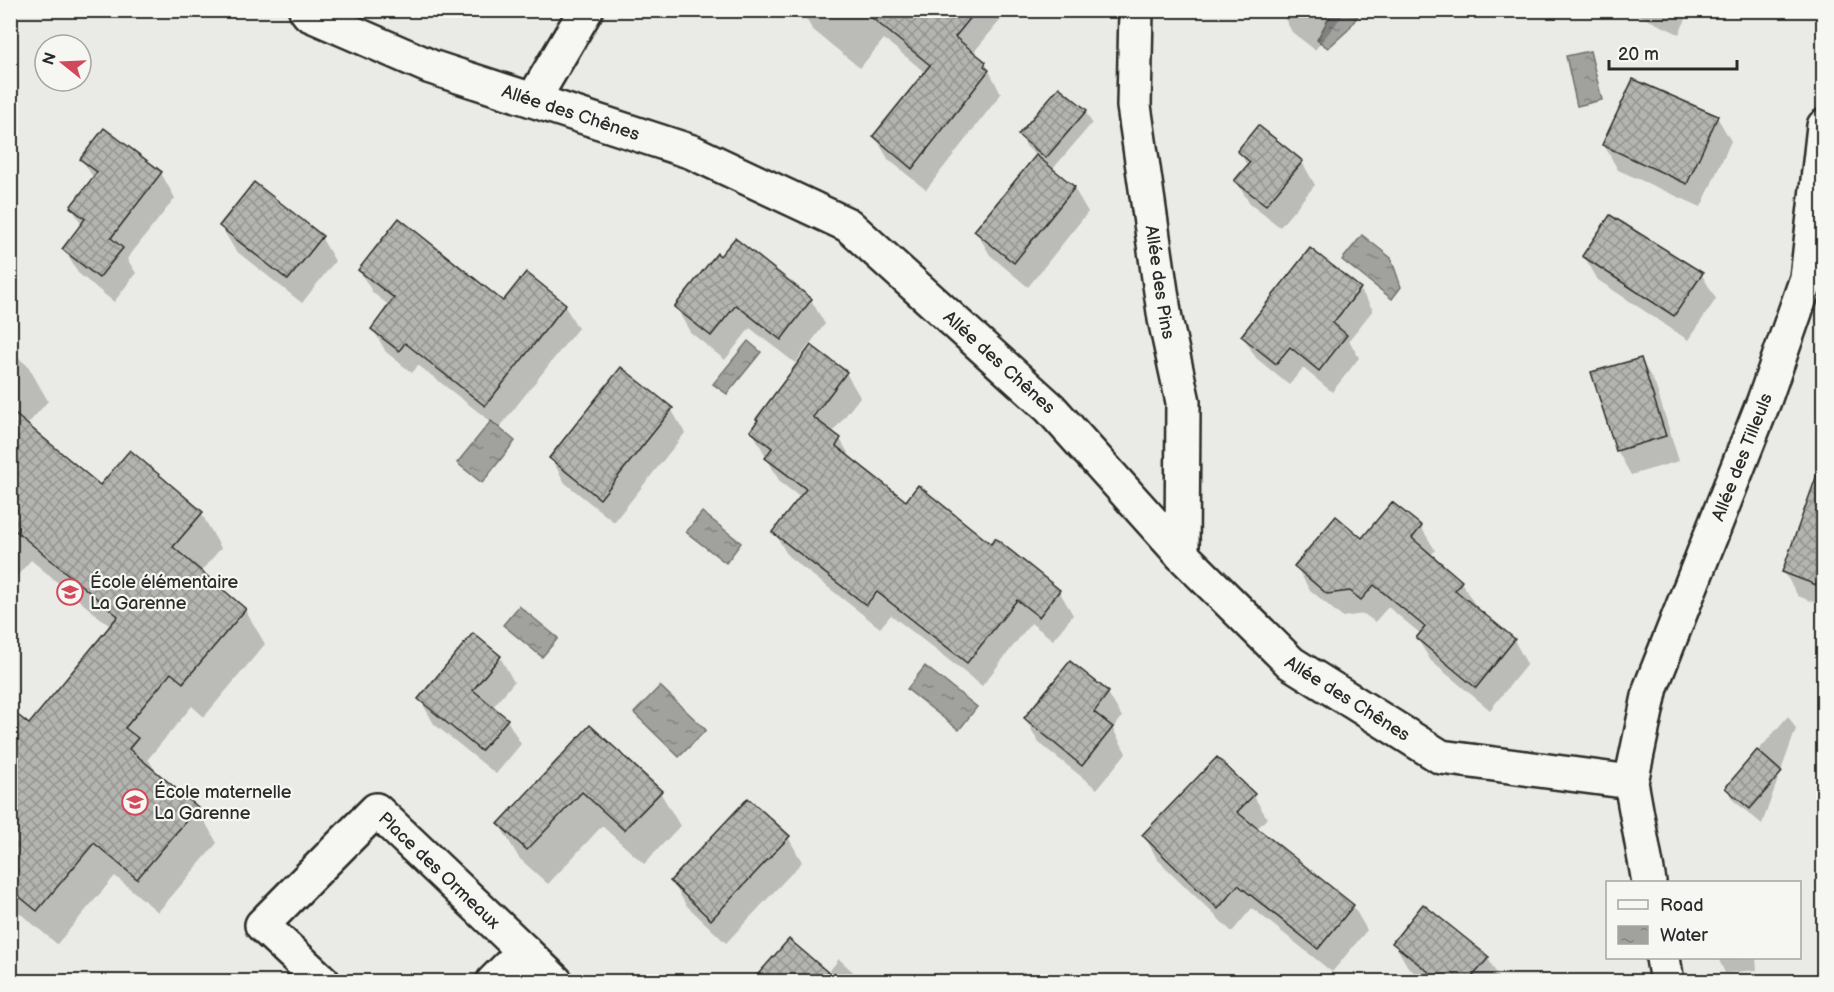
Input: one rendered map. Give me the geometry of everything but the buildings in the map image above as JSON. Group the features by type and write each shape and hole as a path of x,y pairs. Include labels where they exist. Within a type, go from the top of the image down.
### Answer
{"street":[{"name":"Allée des Chênes","path":"306,10 309,14 432,67 692,152 848,225 1050,408 1182,555 1291,663 1441,757 1631,782"},
{"path":"533,100 586,10"},
{"name":"Allée des Pins","path":"1136,10 1134,106 1165,319 1183,402 1182,555"},
{"name":"Allée des Tilleuls","path":"1631,782 1651,687 1815,269 1824,126"},
{"path":"1631,782 1649,881"},
{"name":"Place des Ormeaux","path":"322,981 262,925 376,810 524,951"},
{"path":"493,981 524,951 556,981"},
{"path":"1663,959 1667,981"}],"water":[{"path":"1333,10 1361,11 1348,30 1328,48 1317,40"},
{"path":"1590,51 1602,100 1577,106 1566,56"},
{"path":"1362,235 1391,258 1401,287 1392,299 1342,260"},
{"path":"748,341 761,352 727,394 713,384"},
{"path":"491,421 515,441 482,483 457,463"},
{"path":"702,512 741,543 726,563 686,532"},
{"path":"519,606 558,638 542,657 503,625"},
{"path":"925,666 977,707 959,730 907,689"},
{"path":"660,686 706,730 679,757 634,713"}],"place":[{"name":"École élémentaire La Garenne","path":"70,592"},
{"name":"École maternelle La Garenne","path":"135,802"}]}
